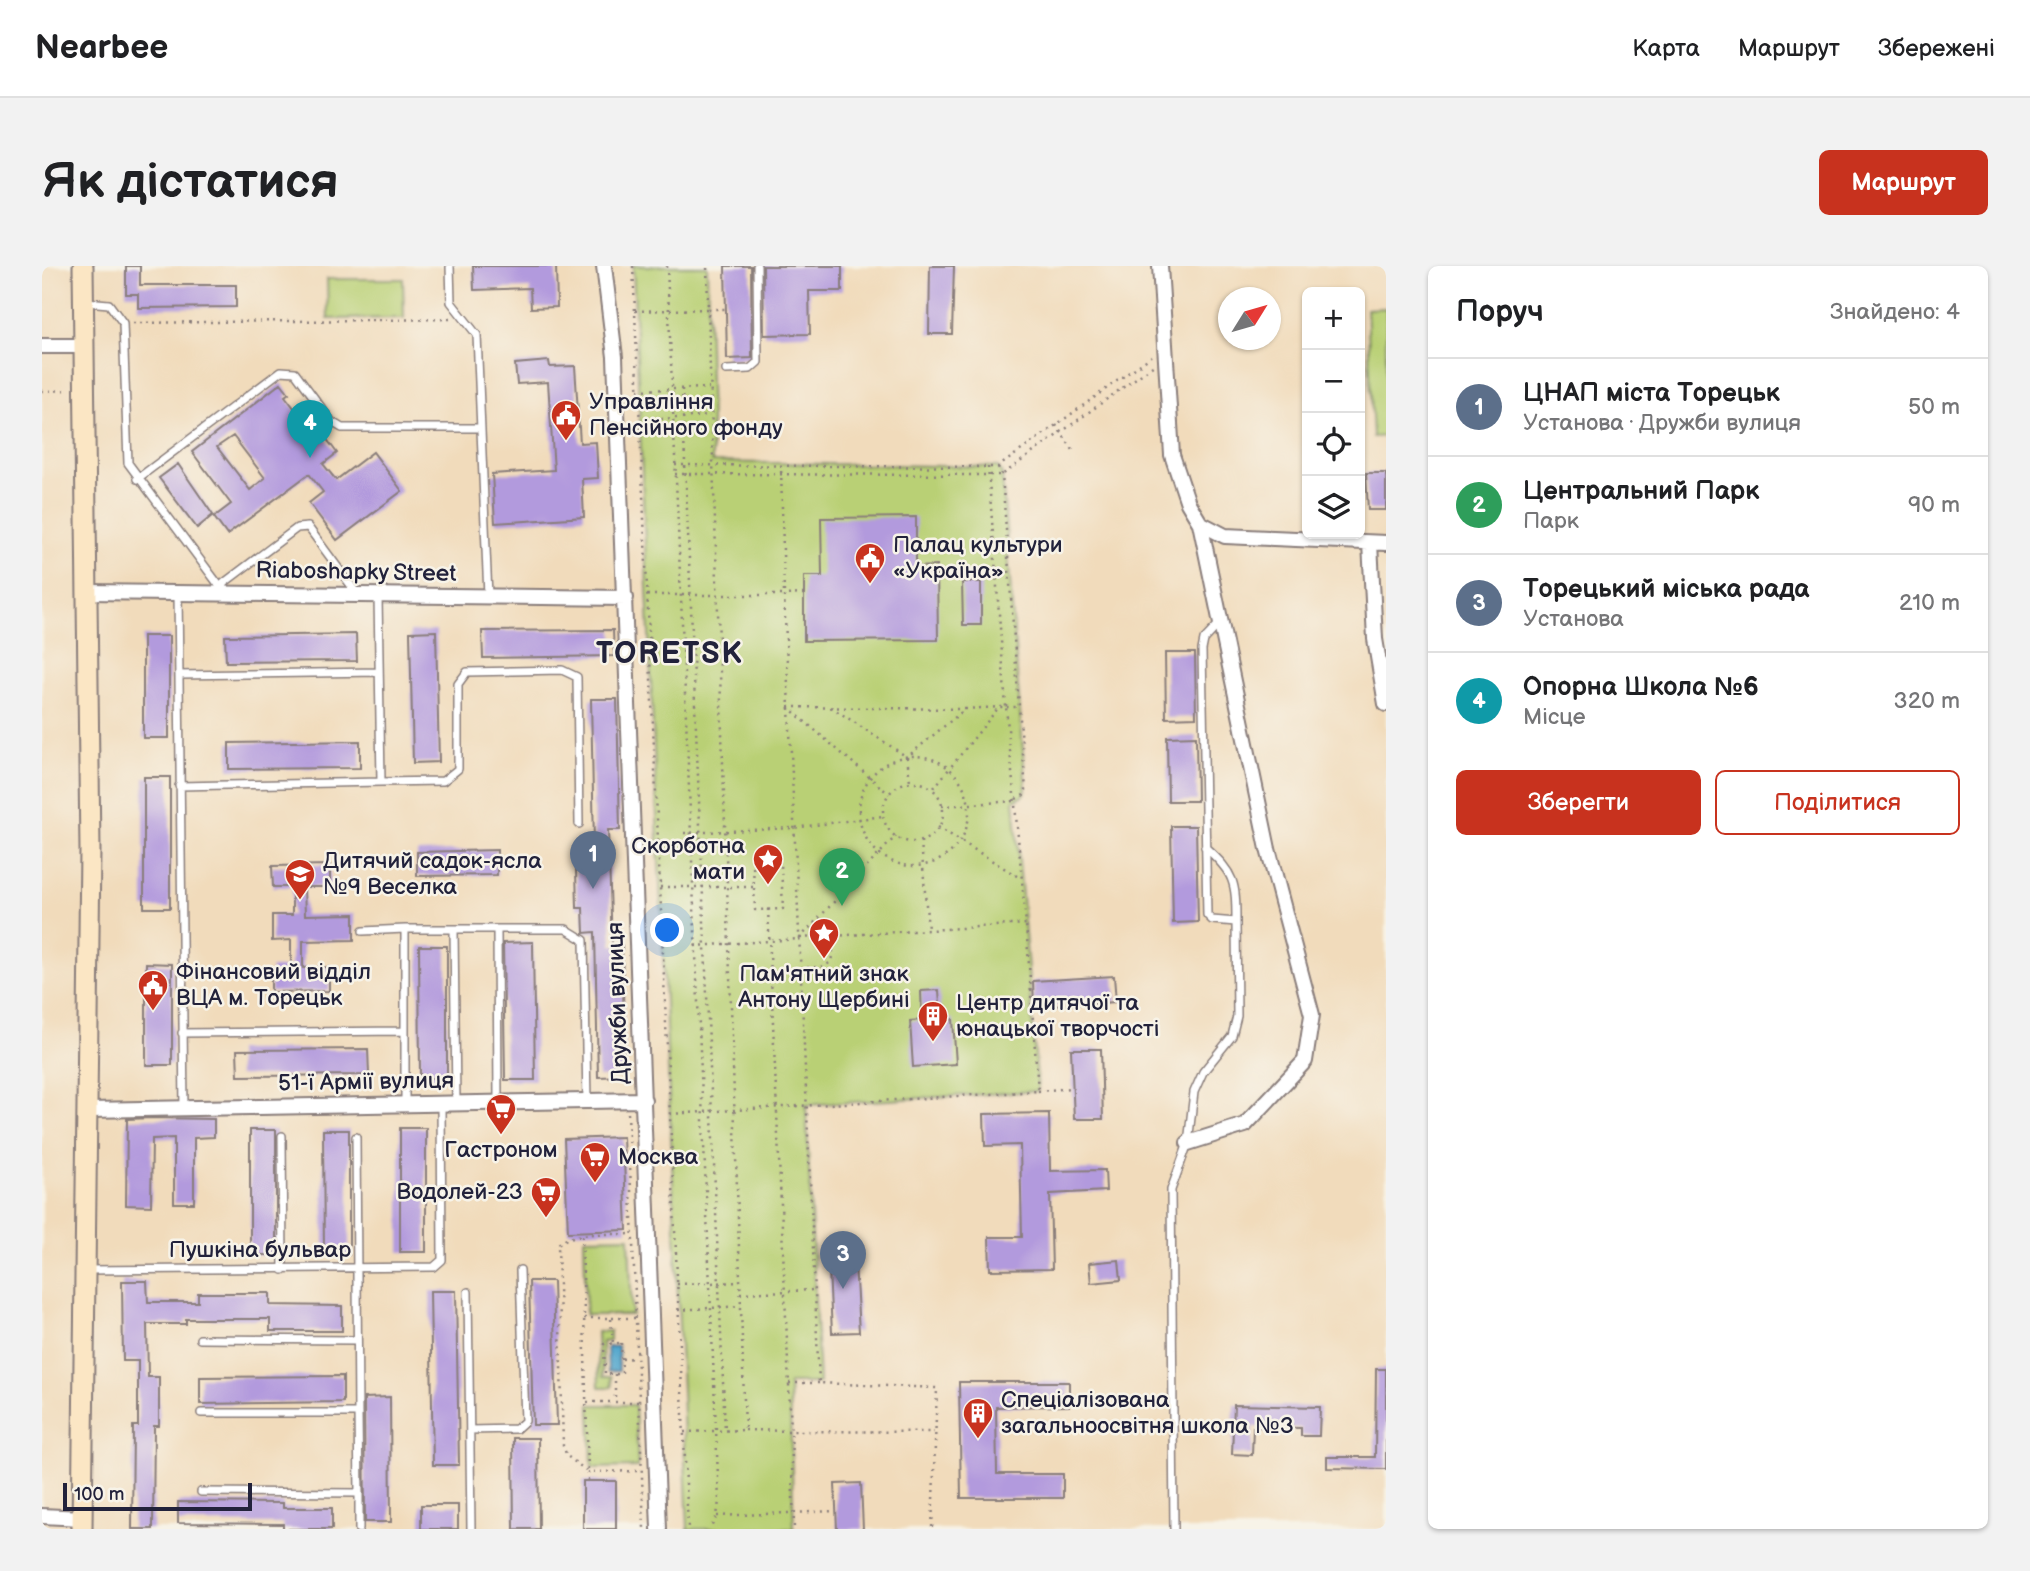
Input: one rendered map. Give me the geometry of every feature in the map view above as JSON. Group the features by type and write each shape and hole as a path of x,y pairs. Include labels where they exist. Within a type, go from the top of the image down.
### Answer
{"main road":[{"path":"82,266 90,850 82,1524"}],"street":[{"name":"Дружби вулиця","path":"604,266 615,357 626,598 660,1529"},
{"path":"1160,266 1172,455 1188,503 1200,523 1268,849 1311,1015 1305,1061 1245,1125 1188,1143"},
{"path":"42,346 82,346"},
{"path":"1200,523 1225,536 1386,543"},
{"path":"1370,543 1386,555"},
{"path":"1370,543 1375,639 1386,704"},
{"name":"Riaboshapky Street","path":"85,592 221,591 626,598"},
{"name":"51-ї Армії вулиця","path":"89,1110 644,1100"},
{"path":"42,1516 82,1524"}],"lane":[{"path":"450,266 451,302 477,335 488,596"},
{"path":"726,370 750,369 758,362 757,266"},
{"path":"82,302 109,304 123,323 126,454 137,479 221,591 297,528 308,527 358,595"},
{"path":"137,479 281,371 295,372 332,422 342,428 481,428"},
{"path":"178,593 182,1033 186,1108"},
{"path":"378,595 381,782"},
{"path":"1221,623 1204,640 1202,650 1207,915 1212,920 1236,922"},
{"path":"179,786 443,781 458,769 458,684 467,672 562,670 577,677 579,824"},
{"path":"179,675 379,672"},
{"path":"1174,1529 1171,1190 1188,1143 1194,1092 1203,1072 1232,1035 1237,1016 1234,880 1228,868 1205,847"},
{"path":"405,929 405,1104"},
{"path":"454,929 456,1104"},
{"path":"497,929 499,1103"},
{"path":"363,931 566,929 584,940 587,1102"},
{"path":"182,1033 405,1031"},
{"name":"Пушкіна бульвар","path":"86,1270 435,1267 442,1260 441,1104"},
{"path":"282,1136 283,1270"},
{"path":"356,1137 359,1529"},
{"path":"470,1430 516,1429 525,1421 520,1270"},
{"path":"468,1292 471,1529"},
{"path":"200,1339 356,1340"},
{"path":"201,1413 358,1413"},
{"path":"201,1492 359,1493"}],"path":[{"path":"633,266 688,1529"},
{"path":"667,266 717,1516 710,1529"},
{"path":"707,266 745,1430"},
{"path":"635,311 726,309"},
{"path":"123,323 453,319"},
{"path":"675,465 998,467 1166,351"},
{"path":"675,474 1002,475 1166,351"},
{"path":"638,390 710,387"},
{"path":"682,388 725,1431"},
{"path":"42,391 83,390"},
{"path":"640,420 711,416"},
{"path":"1056,425 1075,453"},
{"path":"781,465 793,828 819,1383"},
{"path":"988,467 1038,1091"},
{"path":"942,806 1014,800 1024,795 1026,790 1002,475 998,467"},
{"path":"647,596 804,594"},
{"path":"788,706 965,709 1019,707"},
{"path":"788,706 889,794"},
{"path":"830,707 907,757 934,759 949,768 961,782 968,800 969,818 964,837 953,852 937,863 919,867 900,866 876,851 860,829 858,811 861,793 869,778 882,765 907,757 965,709"},
{"path":"933,789 999,707"},
{"path":"907,757 910,782"},
{"path":"910,782 920,782 933,789 942,806 938,827 921,841 911,842 896,836 883,816 889,794 900,784 910,782"},
{"path":"684,832 793,828 883,816"},
{"path":"938,827 1021,879"},
{"path":"799,939 896,836"},
{"path":"921,841 929,930"},
{"path":"781,863 783,909 755,910 754,887 753,864 781,863"},
{"path":"660,887 754,887"},
{"path":"768,909 794,1529"},
{"path":"695,946 1026,924"},
{"path":"800,968 820,967 830,963 833,954 832,937"},
{"path":"670,1114 1073,1088"},
{"path":"628,1100 644,1529"},
{"path":"632,1234 567,1237 558,1244 563,1446 568,1457 588,1472 642,1471"},
{"path":"582,1236 588,1481"},
{"path":"677,1284 740,1281"},
{"path":"740,1293 814,1290"},
{"path":"678,1310 741,1306"},
{"path":"584,1318 636,1318"},
{"path":"611,1318 613,1344"},
{"path":"621,1343 622,1374 605,1374 604,1344 613,1344 621,1343"},
{"path":"622,1359 637,1358"},
{"path":"615,1374 615,1402"},
{"path":"789,1383 937,1388 932,1529"},
{"path":"587,1402 639,1402"},
{"path":"684,1432 935,1432"},
{"path":"717,1516 836,1511"}],"green space":[{"path":"633,266 707,266 712,462 998,467 1002,475 1026,790 1024,795 1014,800 1038,1091 806,1105 819,1383 789,1383 794,1529 688,1529"},
{"path":"327,279 403,279 404,318 328,319"},
{"path":"1386,308 1386,436 1373,437 1367,309"},
{"path":"629,1237 632,1315 586,1315 584,1238"},
{"path":"610,1331 610,1341 602,1342 603,1377 611,1377 612,1387 599,1387 597,1332"},
{"path":"590,1405 635,1405 638,1467 592,1468"}],"water":[{"path":"618,1346 619,1371 608,1372 607,1347"}],"building":[{"path":"126,266 140,266 140,285 236,285 236,307 138,308 138,294 126,294"},
{"path":"473,266 556,266 557,307 531,308 530,288 474,290"},
{"path":"725,266 751,266 752,358 727,359"},
{"path":"763,266 842,266 842,291 809,291 810,334 764,335"},
{"path":"930,266 954,266 952,334 929,334"},
{"name":"Управління Пенсійного фонду","path":"549,361 550,367 575,366 580,443 596,442 598,478 582,479 584,517 495,523 492,474 554,470 548,382 517,384 515,364"},
{"path":"281,383 289,393 285,396 317,438 323,434 337,453 323,464 336,480 373,452 402,491 337,540 309,503 323,492 309,474 227,535 214,517 231,504 192,452","holes":["233,436 265,478 250,490 217,447"]},
{"path":"178,464 213,515 197,528 159,478"},
{"path":"1366,473 1386,473 1386,510 1368,510"},
{"path":"916,517 916,567 937,566 938,640 804,641 804,576 822,576 821,518"},
{"path":"962,582 981,582 981,625 963,625"},
{"path":"613,630 614,656 483,658 482,631"},
{"path":"436,631 439,762 413,763 410,632"},
{"path":"356,634 357,661 226,662 225,636"},
{"path":"143,636 169,636 169,738 143,738"},
{"path":"1165,653 1195,653 1196,717 1166,718"},
{"path":"591,699 617,699 620,830 608,830 612,945 622,945 625,1076 598,1077 595,932 584,933 583,908 577,908 576,870 582,870 581,845 594,844"},
{"path":"1196,736 1197,801 1168,801 1167,737"},
{"path":"360,741 360,768 229,769 229,743"},
{"path":"144,777 170,777 170,908 144,908"},
{"path":"1171,826 1196,826 1198,922 1173,923"},
{"path":"497,850 497,875 417,876 417,852"},
{"path":"330,865 330,887 304,887 305,915 354,914 354,940 303,941 303,968 329,967 329,991 271,992 271,968 291,968 291,940 272,941 272,915 292,915 292,887 273,887 272,866"},
{"path":"533,942 535,1080 505,1080 503,943"},
{"path":"419,946 447,946 447,1078 420,1078"},
{"path":"146,963 172,964 172,1065 146,1065"},
{"path":"1114,976 1116,1002 1034,1007 1033,981"},
{"name":"Центр дитячої та юнацької творчості","path":"939,990 941,1020 953,1019 956,1064 913,1067 910,1021 922,1020 921,991"},
{"path":"368,1049 369,1075 238,1076 237,1050"},
{"path":"1071,1049 1101,1049 1103,1119 1074,1119"},
{"path":"1049,1113 1050,1171 1105,1170 1106,1191 1050,1194 1052,1269 990,1270 989,1237 1022,1237 1020,1145 985,1146 984,1114"},
{"path":"127,1119 214,1119 214,1137 194,1138 194,1203 174,1203 174,1138 152,1139 151,1206 126,1205"},
{"path":"400,1128 426,1128 426,1252 400,1252"},
{"path":"250,1130 276,1130 276,1255 250,1255"},
{"path":"323,1130 349,1130 349,1255 324,1255"},
{"name":"Москва","path":"623,1137 627,1230 568,1232 564,1139"},
{"path":"854,1245 859,1332 832,1333 828,1247"},
{"path":"1119,1260 1121,1280 1091,1283 1089,1263"},
{"path":"122,1281 147,1281 148,1302 198,1302 198,1293 270,1293 270,1305 342,1306 342,1331 270,1331 270,1319 186,1319 186,1324 147,1324 148,1377 159,1377 159,1426 154,1426 153,1529 132,1529 133,1426 138,1426 138,1361 123,1361"},
{"path":"529,1281 553,1281 557,1425 533,1425"},
{"path":"430,1291 456,1291 459,1465 433,1465"},
{"path":"1376,1369 1386,1369 1386,1469 1327,1468 1327,1457 1375,1457"},
{"path":"343,1376 343,1402 200,1404 200,1377"},
{"name":"Спеціалізована загальноосвітня школа №3","path":"959,1382 1069,1382 1069,1406 996,1407 997,1474 1063,1474 1063,1498 961,1498"},
{"path":"390,1397 391,1522 365,1522 364,1398"},
{"path":"1234,1405 1320,1407 1319,1436 1301,1436 1301,1428 1253,1427 1252,1455 1232,1454"},
{"path":"513,1438 538,1438 539,1529 514,1529"},
{"path":"583,1481 616,1481 616,1529 583,1529"},
{"path":"861,1483 863,1529 837,1529 835,1484"},
{"path":"178,1502 283,1503 283,1508 332,1508 332,1529 283,1529 283,1524 178,1523"},
{"path":"421,1505 458,1505 458,1529 421,1529"}],"place":[{"name":"Управління Пенсійного фонду","path":"566,442"},
{"name":"Опорна Школа №6","path":"310,458"},
{"name":"Палац культури «Україна»","path":"870,585"},
{"name":"Скорботна мати","path":"768,886"},
{"name":"ЦНАП міста Торецьк","path":"593,889"},
{"name":"Дитячий садок-ясла №9 Веселка","path":"300,901"},
{"name":"Центральний Парк","path":"842,906"},
{"name":"Пам'ятний знак Антону Щербині","path":"824,960"},
{"name":"Фінансовий відділ ВЦА м. Торецьк","path":"153,1012"},
{"name":"Центр дитячої та юнацької творчості","path":"933,1043"},
{"name":"Гастроном","path":"501,1136"},
{"name":"Москва","path":"595,1184"},
{"name":"Водолей-23","path":"546,1219"},
{"name":"Торецький міська рада","path":"843,1289"},
{"name":"Спеціалізована загальноосвітня школа №3","path":"978,1440"}],"district":[{"name":"TORETSK","path":"670,654"}]}
